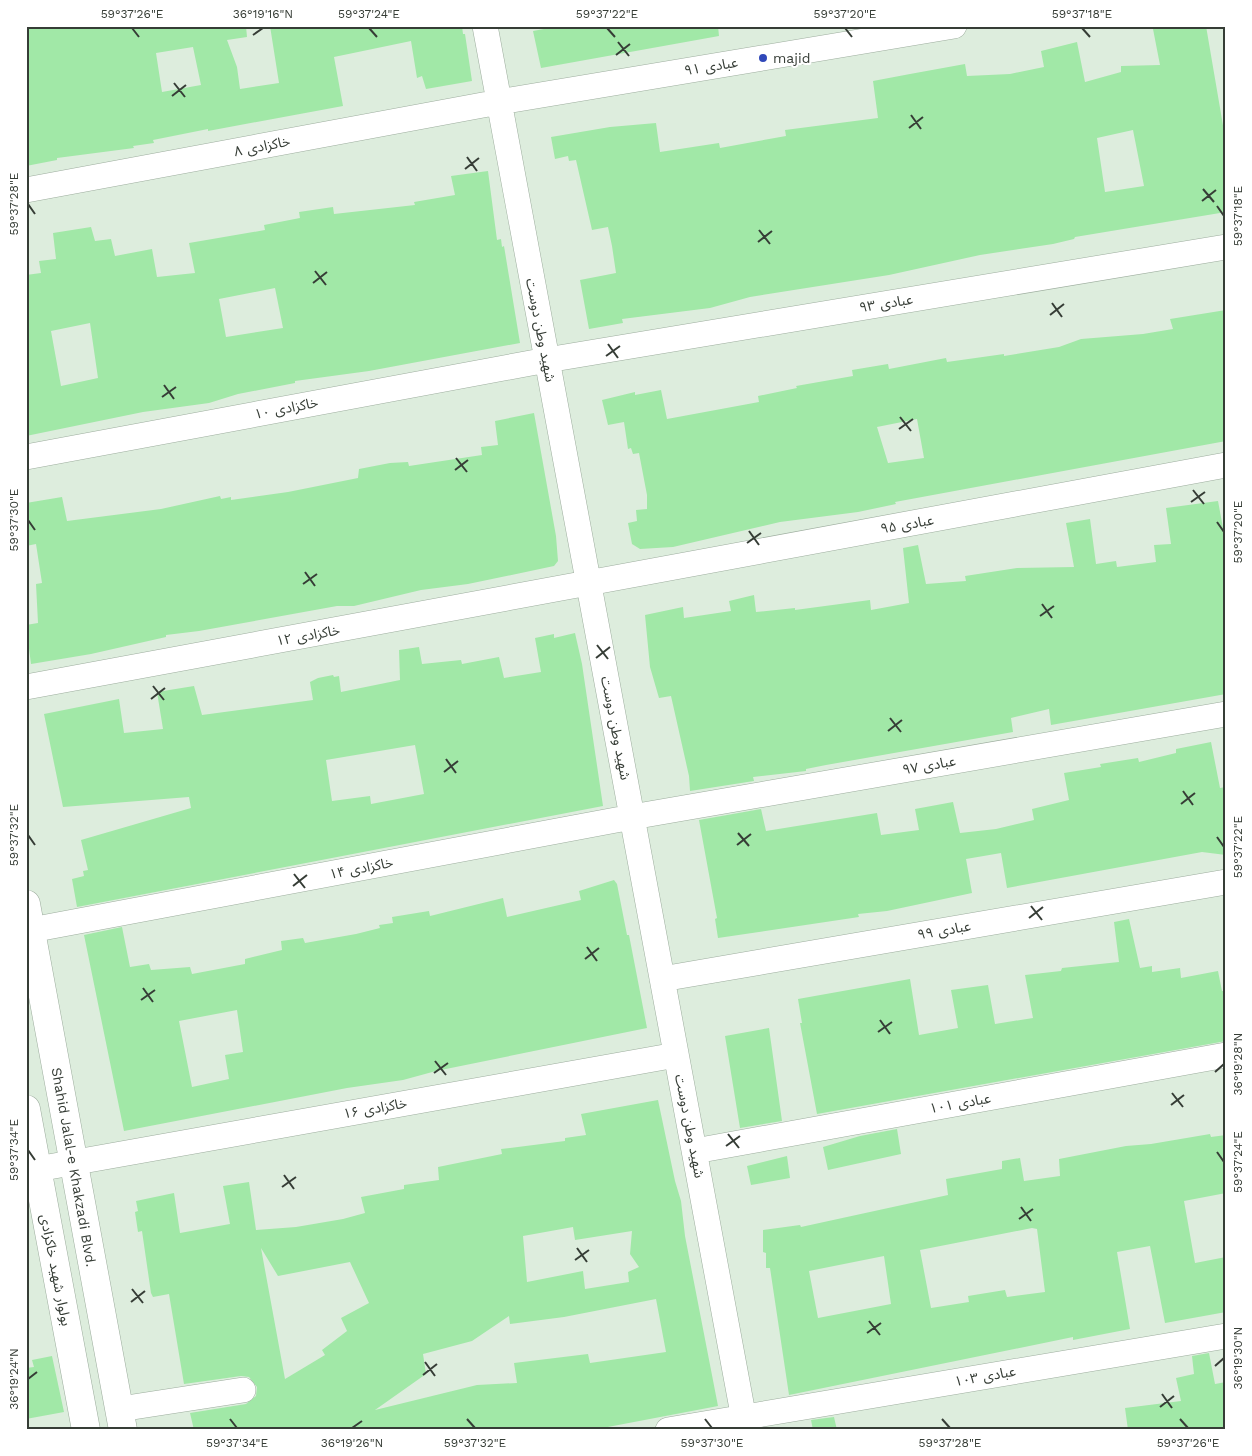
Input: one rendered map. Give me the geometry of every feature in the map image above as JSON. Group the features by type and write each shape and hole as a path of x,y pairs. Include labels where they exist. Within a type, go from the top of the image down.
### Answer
{"street":[{"name":"شهید وطن دوست","path":"484,26 745,1423"},
{"name":"عبادی ۹۱","path":"499,102 954,26"},
{"name":"خاکزادی ۸","path":"26,190 499,102"},
{"name":"عبادی ۹۳","path":"547,360 1226,247"},
{"name":"خاکزادی ۱۰","path":"26,457 547,360"},
{"name":"عبادی ۹۵","path":"589,584 1226,466"},
{"name":"خاکزادی ۱۲","path":"26,687 589,584"},
{"name":"عبادی ۹۷","path":"632,816 1226,714"},
{"name":"خاکزادی ۱۴","path":"31,930 632,816"},
{"name":"عبادی ۹۹","path":"662,979 1226,882"},
{"name":"Shahid Jalal-e Khakzadi Blvd.","path":"26,904 122,1419"},
{"name":"خاکزادی ۱۶","path":"32,1170 73,1161 676,1055"},
{"name":"عبادی ۱۰۱","path":"695,1151 1226,1055"},
{"name":"بولوار شهید خاکزادی","path":"26,1109 32,1170 86,1430"},
{"name":"عبادی ۱۰۳","path":"668,1430 745,1423 1226,1336"},
{"path":"122,1419 243,1390"}],"building":[{"path":"26,26 246,26 247,37 227,40 237,67 240,89 279,83 270,26 462,26 463,34 465,34 472,81 426,89 422,76 417,78 411,41 334,57 343,106 208,131 208,129 153,140 154,143 133,146 134,148 57,158 57,160 26,166","holes":["193,47 201,85 162,92 156,53"]},
{"path":"560,26 718,26 719,36 541,68 533,31"},
{"path":"1169,26 1206,26 1226,143 1226,212 1075,237 1074,239 1053,244 980,255 889,275 750,297 710,308 622,319 623,323 589,329 580,280 616,273 612,246 608,227 592,230 576,160 569,161 568,156 555,159 551,137 610,127 656,123 660,152 719,143 720,148 786,136 785,130 878,118 873,81 965,64 967,76 1010,74 1044,67 1041,51 1077,42 1085,82 1121,72 1121,66 1160,65 1153,29","holes":["1133,130 1144,186 1105,192 1097,138"]},
{"path":"488,171 497,240 501,239 502,247 504,246 520,343 369,371 295,381 295,383 238,394 209,403 143,412 26,436 26,275 41,273 39,261 56,259 53,233 91,227 95,241 111,239 115,256 152,249 157,277 195,273 189,243 265,230 264,225 300,218 299,212 333,207 334,214 415,205 414,202 455,195 451,176","holes":["275,288 283,328 226,337 219,299","90,323 98,378 61,386 51,331"]},
{"path":"1226,310 1226,441 895,502 896,504 858,512 780,522 673,547 640,549 632,544 628,523 637,521 636,510 647,509 647,495 639,453 633,454 631,448 628,449 624,422 608,425 602,400 635,392 635,395 661,390 667,419 759,402 758,396 797,388 796,386 853,376 852,370 888,364 889,369 946,358 947,362 1004,354 1004,356 1059,347 1081,339 1143,334 1173,329 1170,319","holes":["917,419 924,458 888,463 877,427"]},
{"path":"534,413 556,536 558,561 554,566 468,584 421,590 354,606 337,606 199,631 166,635 166,637 91,654 31,664 26,625 38,623 36,584 42,583 36,544 26,546 26,503 62,497 67,521 161,509 220,496 221,499 231,497 231,500 288,492 358,478 359,469 390,463 408,462 409,466 482,455 481,447 498,445 495,421"},
{"path":"1218,501 1226,544 1226,694 1051,725 1049,709 1011,718 1013,732 826,765 806,769 806,771 753,777 754,781 690,791 689,776 671,696 659,698 650,667 645,615 683,607 684,618 731,611 729,601 754,595 756,612 795,608 795,610 870,600 871,610 909,603 903,548 918,545 926,584 966,581 965,576 1017,568 1074,567 1066,523 1090,519 1096,564 1116,561 1117,567 1156,562 1154,545 1171,544 1166,508"},
{"path":"575,633 582,664 603,806 77,907 72,879 84,876 83,871 88,870 81,840 191,808 189,797 63,807 44,714 119,699 124,733 163,729 157,692 194,686 202,715 313,700 310,682 318,678 333,675 334,677 339,676 341,692 400,680 399,650 419,647 422,664 461,660 462,664 499,657 504,678 541,672 535,638 554,634 554,638","holes":["415,745 424,794 371,804 370,796 332,801 326,760"]},
{"path":"1211,742 1220,788 1226,787 1226,855 1202,852 1007,888 1001,853 966,859 972,893 887,911 858,914 859,917 718,938 715,919 717,918 699,820 761,809 766,831 877,813 881,835 919,830 915,809 953,802 960,833 996,829 1034,820 1032,809 1069,800 1064,773 1101,767 1100,764 1138,758 1139,762 1176,753 1176,749"},
{"path":"614,880 617,884 647,1028 436,1071 403,1080 347,1088 124,1131 84,935 122,927 130,967 149,964 151,970 190,967 192,974 245,964 245,959 282,950 281,941 303,938 305,943 356,934 380,928 379,925 393,923 392,917 429,911 430,916 503,898 507,917 581,900 579,891","holes":["237,1010 243,1052 225,1055 229,1079 192,1087 179,1021"]},
{"path":"1129,919 1140,968 1152,966 1152,972 1180,968 1181,978 1218,971 1222,991 1226,991 1226,1041 817,1114 800,1023 802,1023 798,999 910,979 919,1035 958,1028 951,990 988,985 995,1024 1033,1018 1025,975 1061,971 1062,968 1119,962 1114,922"},
{"path":"769,1028 782,1121 740,1128 725,1036"},
{"path":"658,1100 681,1201 685,1236 718,1406 592,1430 194,1430 190,1413 246,1404 256,1396 257,1387 249,1377 241,1376 184,1384 169,1294 153,1297 151,1293 142,1231 138,1232 135,1212 138,1211 136,1201 174,1193 180,1233 230,1224 223,1186 249,1182 256,1230 296,1227 343,1219 365,1213 361,1197 404,1189 404,1185 439,1180 438,1167 502,1154 501,1149 565,1141 565,1138 586,1135 581,1114","holes":["573,1227 575,1240 632,1231 630,1254 639,1267 628,1272 629,1282 585,1289 583,1271 527,1282 523,1236","261,1248 278,1276 350,1262 369,1303 341,1318 347,1331 322,1350 325,1355 285,1379","656,1299 666,1352 590,1363 588,1354 514,1363 517,1383 477,1385 375,1410 426,1374 423,1354 472,1341 509,1316 510,1324 564,1317"]},
{"path":"897,1129 901,1154 828,1170 823,1147 860,1136"},
{"path":"1210,1134 1211,1137 1226,1135 1226,1193 1184,1201 1195,1263 1226,1257 1226,1312 1165,1323 1150,1246 1117,1252 1130,1329 1073,1340 1073,1337 789,1395 770,1268 766,1268 766,1253 763,1252 763,1230 800,1225 801,1227 948,1195 946,1179 1002,1169 1002,1161 1020,1158 1024,1181 1060,1176 1059,1159 1126,1146 1151,1144","holes":["1032,1228 1037,1229 1045,1292 1007,1297 1005,1290 968,1296 969,1302 931,1308 920,1250","884,1256 891,1304 818,1318 809,1271"]},
{"path":"787,1156 790,1178 751,1185 747,1166"},
{"path":"1209,1353 1215,1384 1226,1382 1224,1430 1128,1430 1125,1408 1181,1401 1176,1378 1194,1374 1192,1356"},
{"path":"52,1356 64,1412 26,1419 26,1368 34,1367 32,1360"},
{"path":"834,1417 837,1430 813,1430 811,1420"}],"place":[{"name":"majid","path":"763,58"}]}
